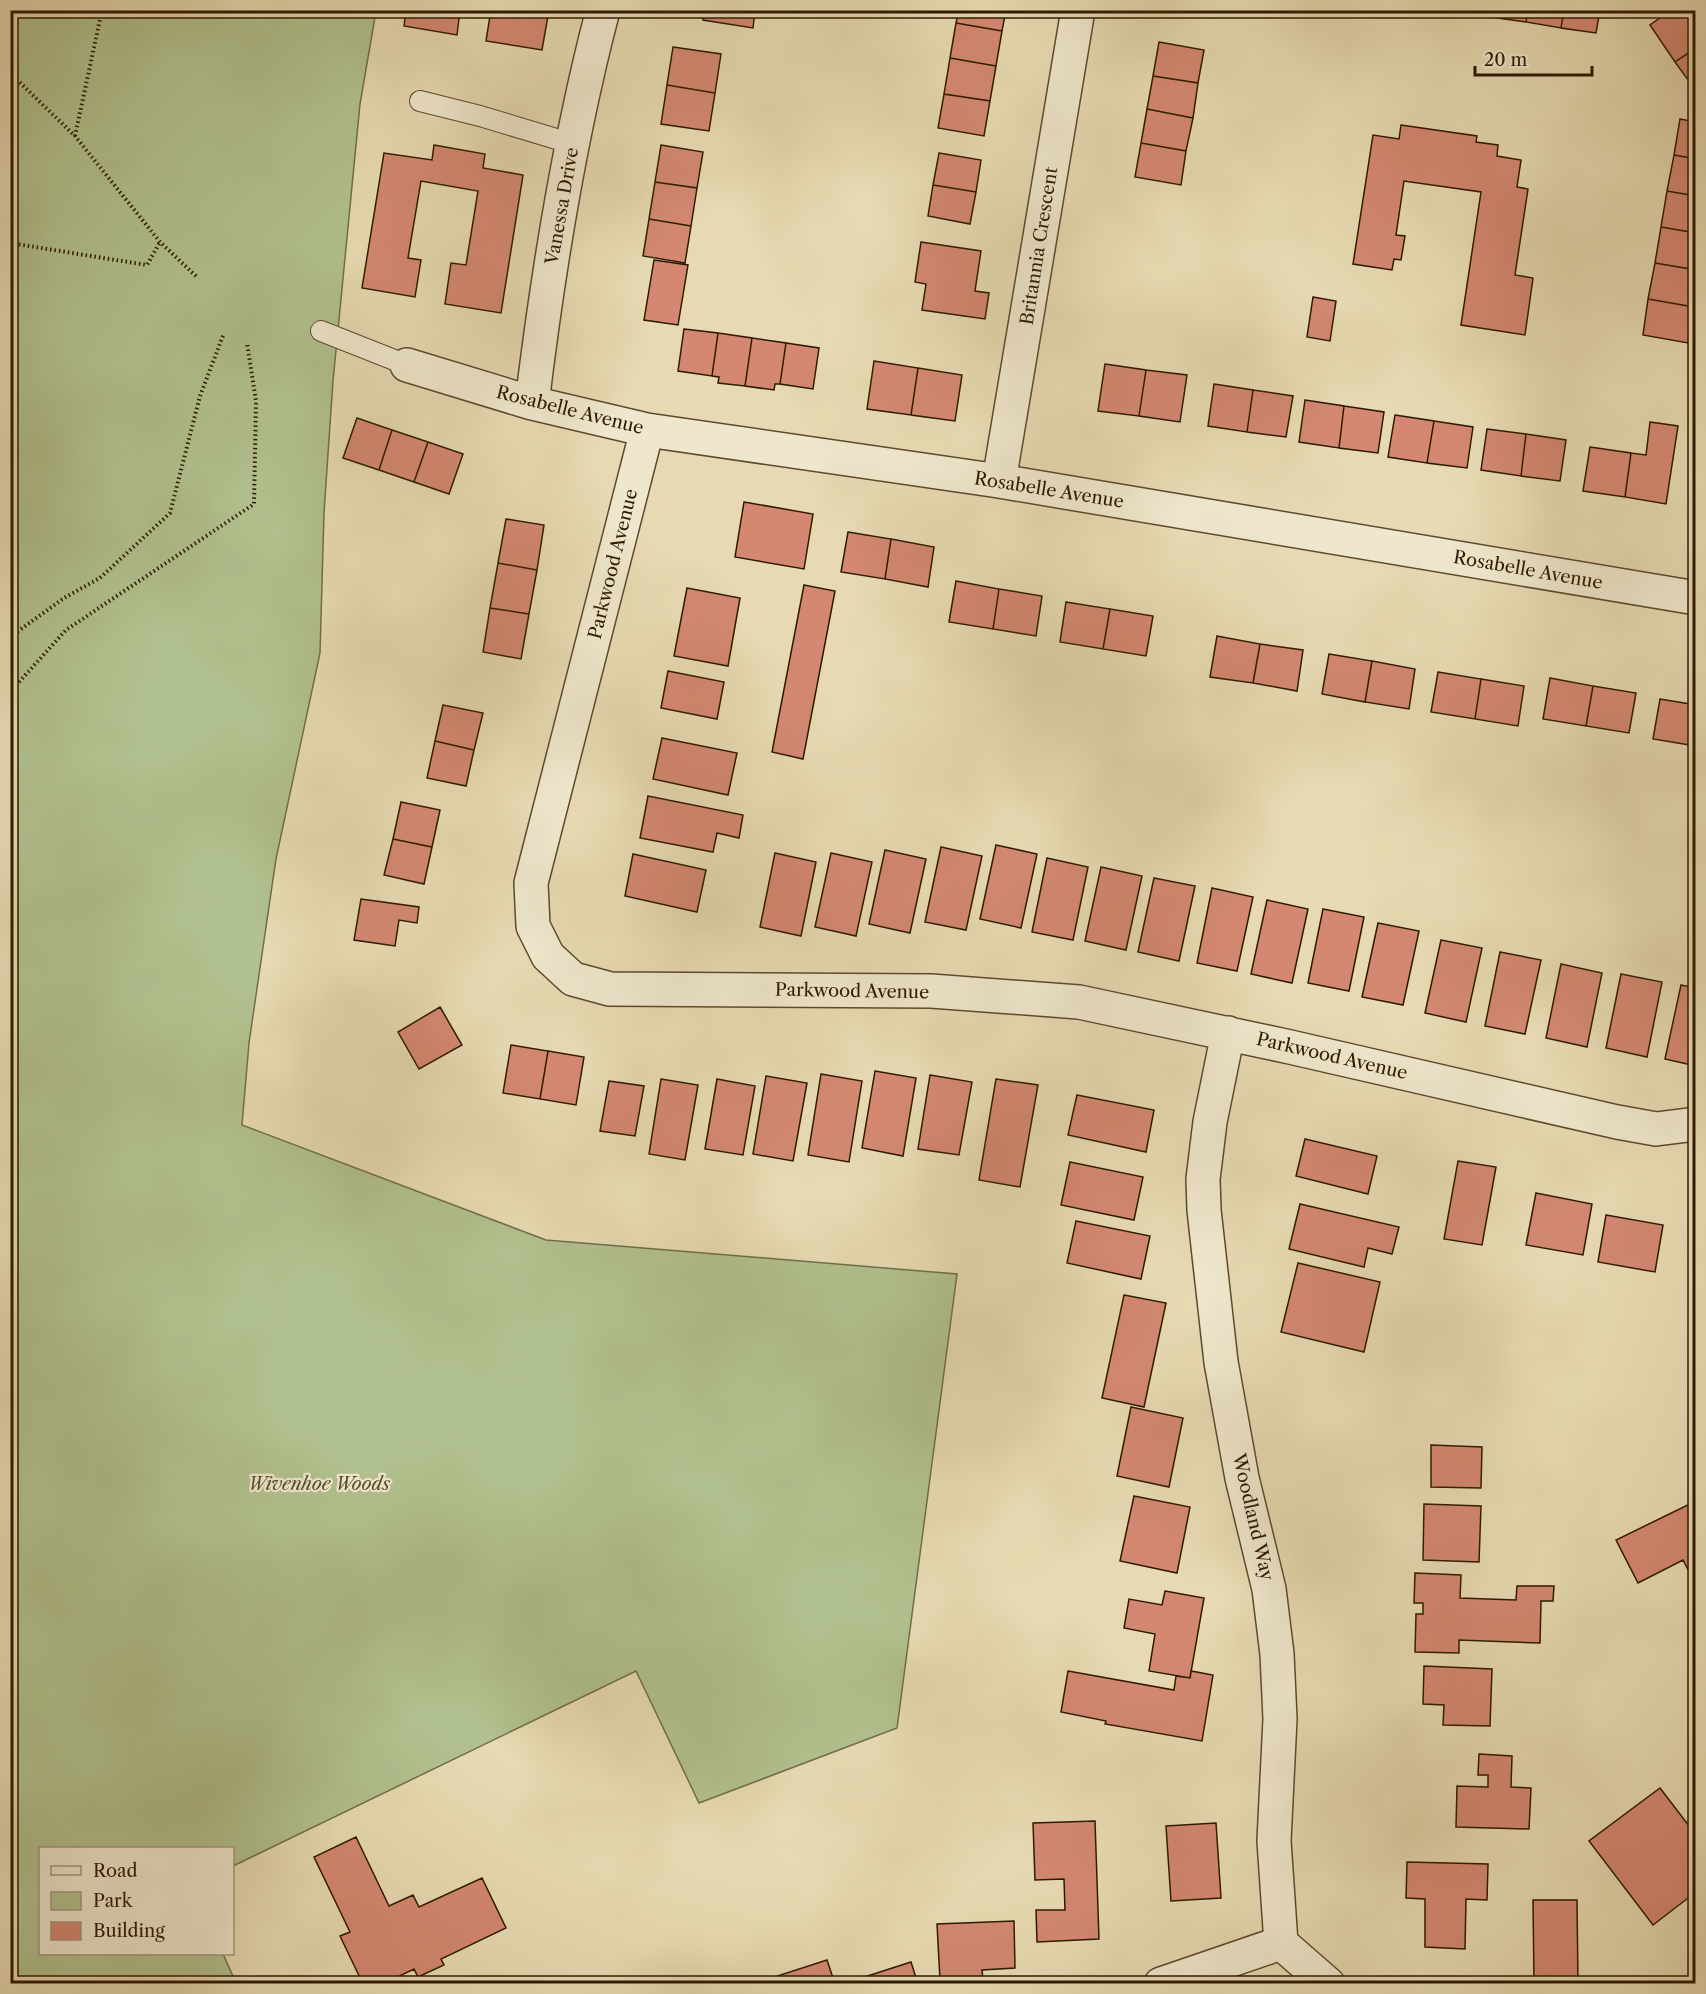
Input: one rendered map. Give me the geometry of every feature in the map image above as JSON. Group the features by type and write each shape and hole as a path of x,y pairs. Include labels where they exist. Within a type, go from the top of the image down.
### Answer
{"street":[{"name":"Vanessa Drive","path":"532,403 540,331 573,144 603,10"},
{"name":"Britannia Crescent","path":"999,481 1077,10"},
{"name":"Rosabelle Avenue","path":"407,365 532,403 647,430 999,481 1695,598"},
{"name":"Parkwood Avenue","path":"647,430 531,884 532,926 548,956 573,979 610,989 942,992 1079,1002 1228,1033 1617,1122 1656,1129 1695,1124"},
{"name":"Woodland Way","path":"1228,1033 1210,1122 1203,1179 1204,1210 1221,1362 1242,1478 1269,1589 1277,1654 1280,1719 1274,1841 1281,1943"},
{"path":"1161,1983 1281,1943 1328,1983"}],"lane":[{"path":"420,101 573,144"},
{"path":"321,331 407,365"}],"path":[{"path":"75,136 102,10"},
{"path":"10,73 75,136 160,242 197,277"},
{"path":"10,243 147,265 160,242"},
{"path":"10,637 64,598 100,578 170,513 200,396 224,333"},
{"path":"10,692 66,630 254,504 256,400 247,343"}],"green space":[{"name":"Wivenhoe Woods","path":"11,11 376,11 360,104 333,381 324,513 320,653 276,859 249,1043 242,1125 546,1240 957,1274 897,1728 699,1803 636,1671 234,1866 234,1847 39,1847 39,1955 223,1955 236,1983 11,1984"}],"building":[{"path":"406,10 460,10 457,35 404,26"},
{"path":"491,10 549,10 542,50 486,41"},
{"path":"704,10 755,10 753,28 703,20"},
{"path":"959,10 1006,10 1002,31 956,23"},
{"path":"1455,10 1492,10 1491,17"},
{"path":"1492,10 1528,10 1526,22 1491,17"},
{"path":"1528,10 1564,10 1561,28 1526,22"},
{"path":"1564,10 1600,10 1596,33 1561,28"},
{"path":"1671,10 1690,10 1696,18 1696,48 1675,62 1650,25"},
{"path":"956,23 1002,31 996,66 950,58"},
{"path":"1159,42 1204,50 1198,83 1153,76"},
{"path":"673,47 721,54 715,93 667,85"},
{"path":"1696,48 1696,91 1675,62"},
{"path":"950,58 996,66 990,101 944,94"},
{"path":"1153,76 1198,83 1193,118 1147,109"},
{"path":"667,85 715,93 709,131 661,124"},
{"path":"944,94 990,101 984,136 938,128"},
{"path":"1147,109 1193,118 1186,151 1141,143"},
{"path":"1680,119 1696,122 1696,159 1674,155"},
{"path":"1401,125 1477,136 1476,142 1498,145 1497,156 1521,160 1517,187 1528,189 1515,275 1533,278 1525,335 1461,325 1481,192 1404,181 1396,235 1405,236 1401,260 1394,259 1392,270 1353,264 1373,135 1399,139"},
{"path":"1141,143 1186,151 1181,185 1135,177"},
{"path":"434,145 485,154 483,168 523,175 501,313 445,304 451,263 466,265 478,191 421,181 408,258 421,260 415,297 362,288 384,153 432,160"},
{"path":"661,145 703,152 697,188 655,182"},
{"path":"939,153 981,160 976,192 933,185"},
{"path":"1674,155 1696,159 1696,196 1667,191"},
{"path":"655,182 697,188 691,226 649,219"},
{"path":"933,185 976,192 970,224 928,216"},
{"path":"1667,191 1696,196 1696,233 1661,227"},
{"path":"649,219 691,226 685,263 643,256"},
{"path":"1661,227 1696,233 1696,270 1655,263"},
{"path":"921,242 981,251 975,291 989,293 985,319 922,310 926,284 915,282"},
{"path":"654,260 688,265 678,325 644,320"},
{"path":"1655,263 1696,270 1694,307 1648,299"},
{"path":"1313,297 1336,301 1330,341 1307,337"},
{"path":"1648,299 1694,307 1688,343 1643,335"},
{"path":"684,329 718,333 712,376 678,371"},
{"path":"718,333 752,338 745,386 718,383 719,377 712,376"},
{"path":"752,338 786,343 780,384 775,384 774,390 745,386"},
{"path":"786,343 819,348 813,389 780,384"},
{"path":"874,361 918,368 911,415 867,409"},
{"path":"1105,364 1146,370 1139,416 1098,411"},
{"path":"918,368 962,375 955,421 911,415"},
{"path":"1146,370 1187,375 1180,422 1139,416"},
{"path":"1214,384 1253,390 1247,432 1208,426"},
{"path":"1253,390 1293,396 1286,437 1247,432"},
{"path":"1305,400 1344,406 1339,448 1299,442"},
{"path":"1344,406 1384,412 1378,453 1339,448"},
{"path":"1395,415 1434,421 1427,463 1388,457"},
{"path":"357,418 392,430 379,470 343,458"},
{"path":"1434,421 1473,427 1467,468 1427,463"},
{"path":"1650,422 1678,426 1666,504 1625,497 1631,453 1646,455"},
{"path":"1487,429 1526,434 1521,476 1481,470"},
{"path":"392,430 428,442 414,482 379,470"},
{"path":"1526,434 1566,440 1560,481 1521,476"},
{"path":"428,442 463,454 449,494 414,482"},
{"path":"1590,447 1631,453 1625,497 1583,491"},
{"path":"744,502 813,514 804,569 735,557"},
{"path":"506,519 544,525 537,570 498,563"},
{"path":"848,532 891,539 885,579 841,572"},
{"path":"891,539 934,547 928,587 885,579"},
{"path":"498,563 537,570 529,614 490,608"},
{"path":"956,581 999,589 993,629 949,622"},
{"path":"804,585 835,591 803,759 772,752"},
{"path":"687,588 740,598 728,666 674,656"},
{"path":"999,589 1042,596 1036,636 993,629"},
{"path":"1066,602 1110,609 1103,649 1060,642"},
{"path":"490,608 529,614 521,659 483,652"},
{"path":"1110,609 1153,616 1146,656 1103,649"},
{"path":"1217,636 1260,644 1253,683 1210,677"},
{"path":"1260,644 1303,650 1297,691 1253,683"},
{"path":"1329,654 1372,661 1365,702 1322,694"},
{"path":"1372,661 1415,669 1409,709 1365,702"},
{"path":"668,671 724,682 717,719 661,708"},
{"path":"1438,672 1481,679 1475,719 1431,712"},
{"path":"1550,678 1593,686 1586,726 1543,719"},
{"path":"1481,679 1524,686 1518,726 1475,719"},
{"path":"1593,686 1636,693 1629,733 1586,726"},
{"path":"1660,699 1696,705 1696,746 1653,739"},
{"path":"443,705 483,713 474,750 435,741"},
{"path":"662,738 737,753 728,795 653,779"},
{"path":"435,741 474,750 466,786 427,778"},
{"path":"648,796 743,815 739,838 717,833 713,852 640,838"},
{"path":"401,802 440,810 432,847 393,839"},
{"path":"393,839 432,847 424,884 384,875"},
{"path":"996,845 1037,854 1021,928 980,919"},
{"path":"941,847 982,856 966,930 925,922"},
{"path":"885,850 926,859 910,933 869,924"},
{"path":"775,853 816,862 801,936 760,927"},
{"path":"831,853 872,862 856,936 815,927"},
{"path":"633,854 706,870 697,912 625,896"},
{"path":"1047,858 1088,867 1073,940 1032,932"},
{"path":"1101,867 1142,876 1126,950 1085,941"},
{"path":"1154,878 1195,886 1179,961 1138,952"},
{"path":"1212,888 1253,897 1237,971 1197,963"},
{"path":"361,899 419,907 417,923 399,920 395,946 354,940"},
{"path":"1267,900 1308,909 1292,983 1251,974"},
{"path":"1323,909 1364,917 1349,991 1308,983"},
{"path":"1378,923 1419,931 1403,1005 1362,997"},
{"path":"1441,940 1482,948 1466,1022 1425,1013"},
{"path":"1500,952 1541,960 1525,1034 1485,1026"},
{"path":"1561,964 1602,973 1587,1047 1546,1038"},
{"path":"1621,974 1662,982 1647,1057 1606,1048"},
{"path":"1681,985 1696,988 1696,1066 1665,1059"},
{"path":"440,1007 462,1045 419,1069 398,1032"},
{"path":"511,1045 548,1051 540,1099 503,1093"},
{"path":"548,1051 584,1057 576,1105 540,1099"},
{"path":"875,1071 916,1078 903,1156 862,1148"},
{"path":"821,1074 862,1081 849,1162 808,1155"},
{"path":"930,1075 972,1082 959,1155 918,1149"},
{"path":"766,1076 807,1083 793,1161 753,1154"},
{"path":"661,1079 698,1085 685,1160 649,1154"},
{"path":"717,1079 755,1086 743,1155 705,1149"},
{"path":"996,1079 1038,1085 1020,1187 979,1180"},
{"path":"609,1081 644,1086 635,1136 600,1131"},
{"path":"1077,1095 1154,1110 1146,1152 1068,1135"},
{"path":"1305,1139 1377,1156 1368,1194 1296,1176"},
{"path":"1458,1161 1496,1167 1482,1245 1444,1239"},
{"path":"1070,1162 1143,1177 1134,1220 1061,1205"},
{"path":"1536,1193 1592,1204 1583,1255 1526,1245"},
{"path":"1300,1204 1399,1227 1392,1254 1368,1248 1364,1267 1289,1249"},
{"path":"1606,1215 1663,1225 1655,1272 1598,1262"},
{"path":"1076,1221 1150,1236 1141,1279 1067,1263"},
{"path":"1298,1263 1380,1282 1364,1352 1281,1332"},
{"path":"1124,1295 1166,1303 1144,1407 1102,1398"},
{"path":"1131,1407 1183,1418 1169,1487 1117,1476"},
{"path":"1431,1445 1482,1447 1481,1488 1431,1487"},
{"path":"1134,1496 1190,1507 1177,1573 1120,1561"},
{"path":"1696,1501 1696,1585 1683,1560 1638,1583 1616,1540"},
{"path":"1424,1504 1481,1506 1479,1562 1423,1560"},
{"path":"1415,1573 1461,1575 1460,1598 1516,1600 1517,1586 1554,1586 1553,1601 1541,1601 1540,1643 1459,1640 1459,1653 1415,1652 1416,1614 1423,1614 1423,1603 1414,1603"},
{"path":"1165,1591 1204,1598 1190,1678 1149,1671 1155,1634 1124,1628 1129,1599 1162,1605"},
{"path":"1424,1666 1492,1669 1490,1726 1443,1725 1444,1705 1423,1704"},
{"path":"1068,1671 1174,1690 1176,1676 1190,1678 1191,1671 1213,1675 1202,1741 1105,1724 1106,1721 1061,1712"},
{"path":"1479,1754 1512,1756 1511,1787 1531,1788 1529,1829 1456,1827 1457,1786 1488,1787 1488,1775 1478,1775"},
{"path":"1660,1788 1696,1835 1696,1892 1653,1925 1589,1841"},
{"path":"1095,1821 1099,1939 1037,1942 1036,1910 1065,1910 1064,1879 1035,1880 1033,1823"},
{"path":"1216,1823 1221,1898 1171,1901 1166,1826"},
{"path":"356,1837 389,1906 413,1895 419,1907 482,1878 506,1928 441,1959 444,1965 418,1977 414,1969 393,1979 396,1984 363,1984 340,1936 350,1932 314,1857"},
{"path":"1407,1862 1488,1864 1487,1900 1466,1899 1465,1949 1425,1947 1425,1899 1406,1898"},
{"path":"1533,1900 1577,1900 1578,1984 1534,1984"},
{"path":"1014,1921 1015,1968 982,1970 983,1979 940,1980 937,1924"},
{"path":"827,1960 835,1984 753,1984"},
{"path":"911,1962 918,1984 856,1984 855,1980"}]}
